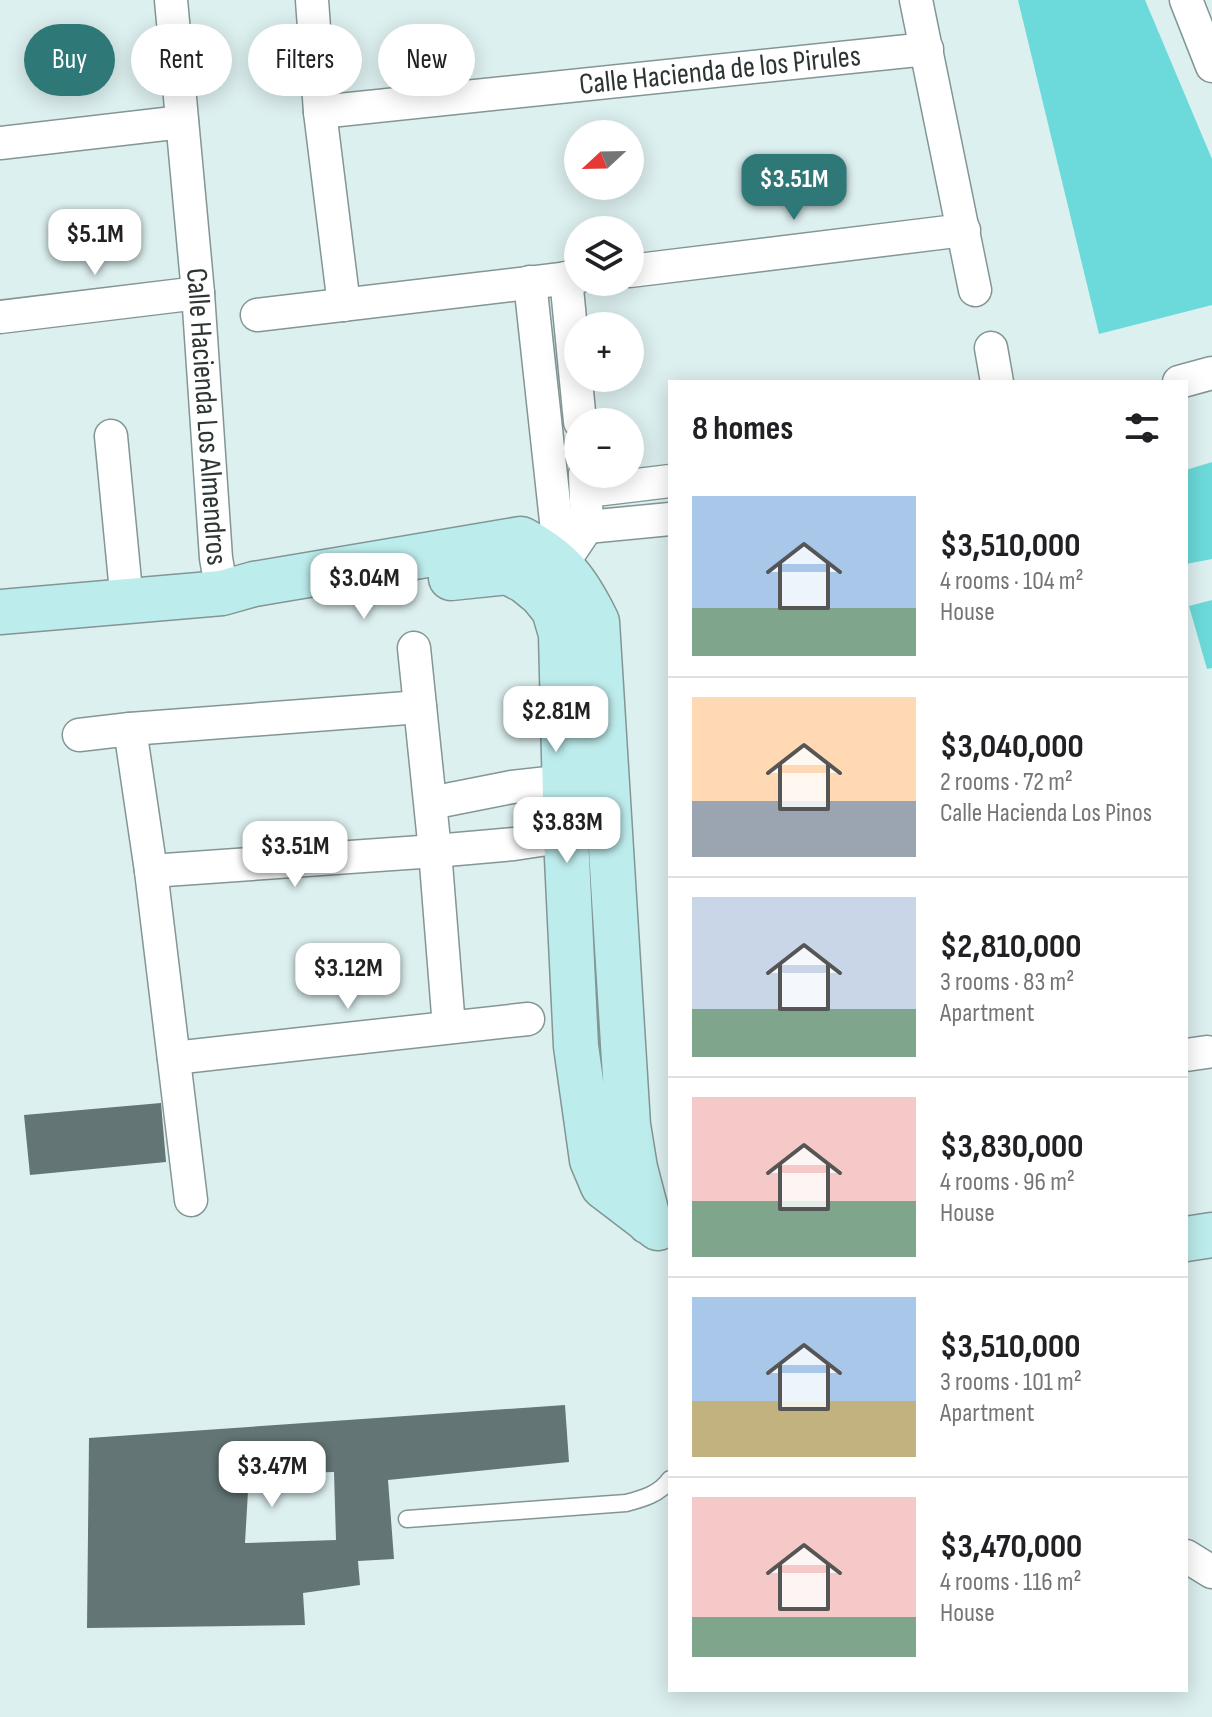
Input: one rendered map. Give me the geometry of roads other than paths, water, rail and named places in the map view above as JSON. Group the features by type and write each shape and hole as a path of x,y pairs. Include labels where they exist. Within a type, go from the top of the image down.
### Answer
{"main road":[{"path":"0,612 222,593 257,599 508,572 525,581 579,586 597,622 628,1125 635,1168 660,1229"},
{"path":"551,581 554,610 561,634 576,1046 592,1160 603,1186 660,1229"},
{"path":"1188,1239 1212,1235"}],"street":[{"name":"Calle Hacienda Los Almendros","path":"171,0 198,293 216,558 222,593"},
{"path":"312,0 320,112 344,305"},
{"path":"916,0 975,290"},
{"path":"1195,2 1212,66"},
{"name":"Calle Hacienda de los Pirules","path":"320,112 927,49"},
{"path":"0,143 182,122"},
{"path":"644,269 964,230"},
{"path":"257,315 564,279"},
{"path":"530,282 547,441 551,581"},
{"path":"0,317 198,293"},
{"path":"573,296 579,408"},
{"path":"991,348 997,380"},
{"path":"1186,380 1212,373"},
{"path":"111,436 127,602"},
{"path":"644,482 668,481"},
{"path":"551,581 587,527 586,488"},
{"path":"587,527 668,519"},
{"path":"414,648 431,803 449,1027"},
{"path":"79,735 420,707"},
{"path":"130,729 151,871 191,1200"},
{"path":"431,803 512,787 607,775"},
{"path":"151,871 435,851 566,837 610,827"},
{"path":"174,1058 528,1019"},
{"path":"1188,1557 1212,1572"}],"lane":[{"path":"407,1519 626,1503 647,1497 668,1482"}]}
